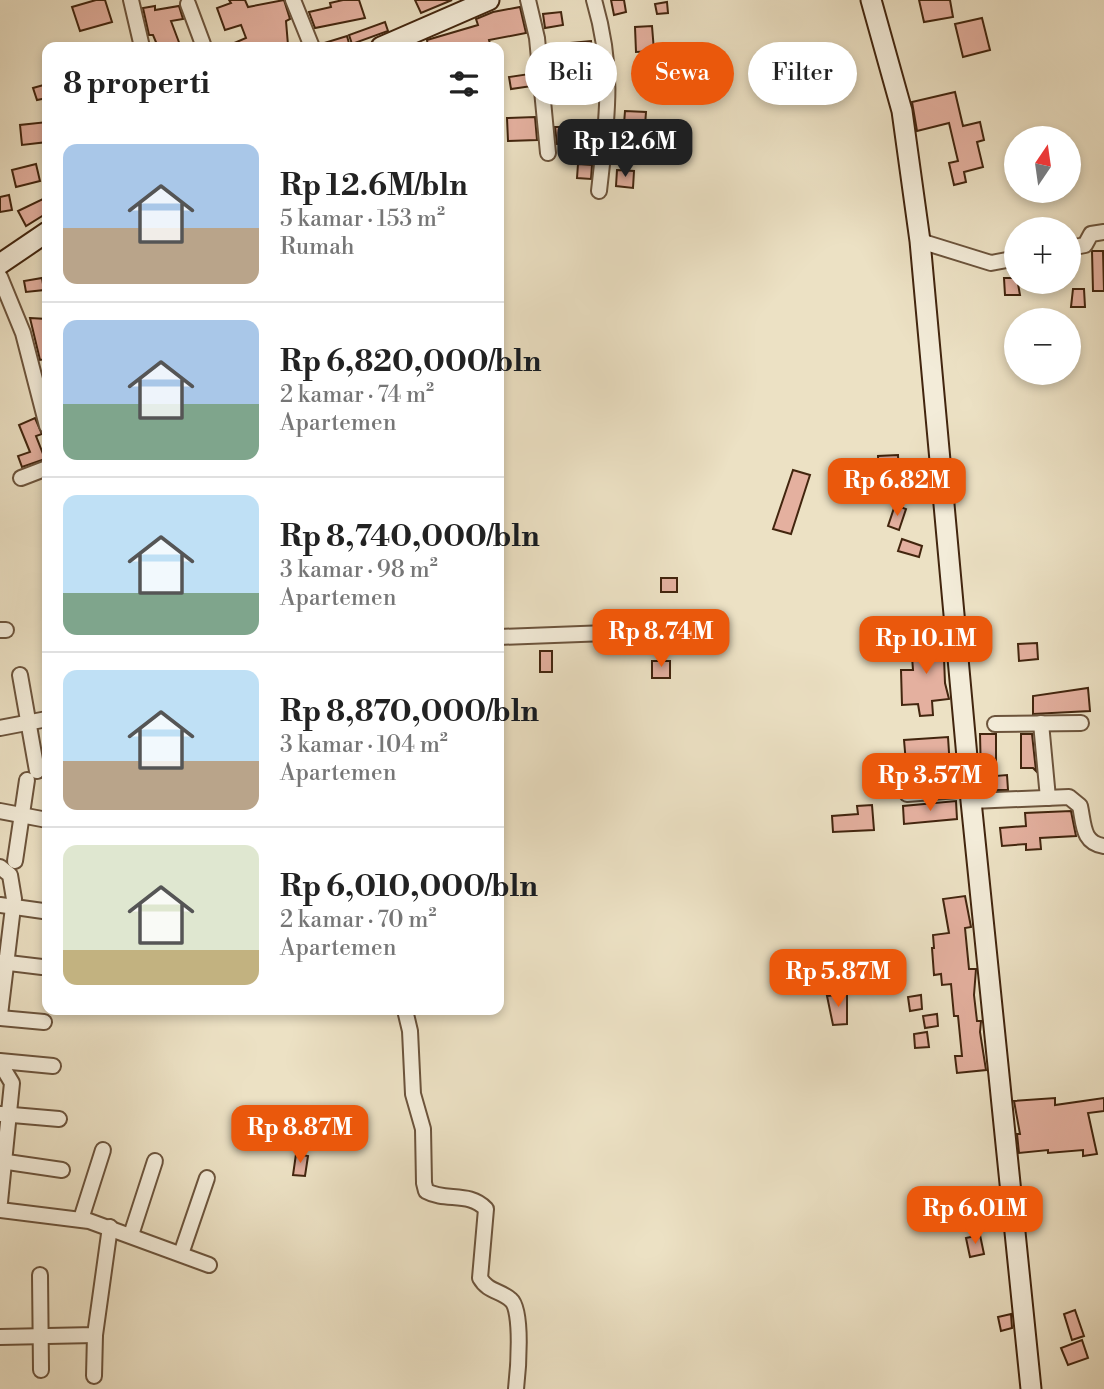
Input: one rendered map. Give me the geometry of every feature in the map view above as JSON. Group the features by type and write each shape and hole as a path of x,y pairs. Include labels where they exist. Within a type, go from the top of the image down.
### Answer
{"street":[{"path":"131,0 141,42"},
{"path":"293,0 310,42"},
{"path":"528,0 541,65 548,153"},
{"path":"594,0 605,35 610,74 599,191"},
{"path":"871,0 902,111 920,241 971,795 1031,1389"},
{"path":"392,42 482,2"},
{"path":"188,4 202,42"},
{"path":"1081,246 1091,234 1104,232"},
{"path":"0,264 42,235"},
{"path":"920,241 991,263 1004,260"},
{"path":"0,277 23,333 42,407"},
{"path":"21,478 42,470"},
{"path":"504,637 660,631"},
{"path":"15,861 32,776 30,722 20,676"},
{"path":"0,728 42,720"},
{"path":"1041,723 1048,798"},
{"path":"995,724 1081,723"},
{"path":"907,794 1069,797 1077,800 1087,838 1094,845 1104,846"},
{"path":"0,811 42,819"},
{"path":"0,867 10,875 14,887 7,906 0,1016 44,1022"},
{"path":"7,906 42,911"},
{"path":"3,962 42,967"},
{"path":"406,1015 410,1031 413,1094 423,1129 426,1191 434,1195 470,1198 486,1209 480,1278 484,1285 511,1300 515,1307 518,1319 516,1389"},
{"path":"0,1062 53,1066"},
{"path":"0,1062 12,1083 5,1114 0,1202"},
{"path":"5,1114 59,1119"},
{"path":"81,1219 103,1150"},
{"path":"131,1235 155,1161"},
{"path":"2,1162 62,1170"},
{"path":"181,1254 206,1178"},
{"path":"0,1210 81,1219 110,1227 209,1265"},
{"path":"94,1376 95,1335 110,1227"},
{"path":"40,1275 41,1370"},
{"path":"0,1337 95,1335"}],"building":[{"path":"105,0 112,22 80,31 72,7"},
{"path":"229,0 245,0 248,7 284,0 290,19 286,21 288,42 237,42 246,38 241,25 225,30 217,8 231,3"},
{"path":"359,0 365,18 315,28 309,12 331,7 330,3"},
{"path":"415,0 452,0 421,13"},
{"path":"611,0 624,0 626,12 614,15"},
{"path":"919,0 950,0 953,17 924,22"},
{"path":"667,2 668,13 657,14 655,4"},
{"path":"155,6 155,10 179,6 183,19 171,21 179,42 156,42 153,35 149,35 143,8"},
{"path":"520,7 526,33 490,42 427,42 478,25 476,19 493,12"},
{"path":"561,12 563,25 545,28 543,14"},
{"path":"982,18 990,50 963,57 955,24"},
{"path":"385,22 388,31 358,42 351,42 349,35"},
{"path":"652,26 653,42 636,42 635,27"},
{"path":"347,36 349,42 328,42"},
{"path":"525,75 525,87 511,89 509,77"},
{"path":"42,85 42,99 37,100 33,88"},
{"path":"955,92 963,126 980,122 984,140 977,142 983,167 964,172 966,182 954,185 949,163 958,161 949,123 917,131 912,102"},
{"path":"625,111 646,112 645,126 624,124"},
{"path":"535,117 537,140 508,141 507,118"},
{"path":"42,123 42,143 22,145 20,125"},
{"path":"555,127 569,127 569,144 557,144"},
{"path":"629,150 641,151 640,164 628,163"},
{"path":"36,164 40,181 16,187 12,170"},
{"path":"578,164 592,165 591,179 577,178"},
{"path":"617,170 634,171 633,188 616,186"},
{"path":"9,195 12,210 0,212 0,197"},
{"path":"42,199 42,216 26,226 18,211"},
{"path":"1092,251 1103,251 1104,291 1093,291"},
{"path":"42,278 42,290 26,292 24,281"},
{"path":"1081,289 1084,289 1085,307 1071,307 1072,294 1081,294"},
{"path":"30,318 42,319 40,360"},
{"path":"35,418 42,434 36,436 42,451 42,460 22,467 18,456 30,452 19,425"},
{"path":"898,455 899,480 879,481 878,456"},
{"path":"793,470 810,475 791,534 773,529"},
{"path":"895,505 906,509 899,530 888,526"},
{"path":"902,539 922,546 919,557 898,551"},
{"path":"661,578 677,578 677,592 661,592"},
{"path":"943,633 945,683 949,699 932,701 933,715 920,716 918,704 902,705 901,670 913,670 911,643 930,642 930,634"},
{"path":"1037,643 1038,659 1019,661 1018,644"},
{"path":"540,651 552,651 552,672 540,672"},
{"path":"652,661 670,661 670,678 652,678"},
{"path":"1088,688 1090,711 1033,714 1033,696"},
{"path":"980,734 996,734 996,776 1007,775 1008,790 994,790 993,776 981,777"},
{"path":"1021,734 1032,734 1036,771 1033,768 1021,768"},
{"path":"948,737 950,768 953,768 954,778 921,783 920,773 881,776 880,765 906,763 904,740"},
{"path":"956,801 957,819 904,824 903,806"},
{"path":"872,805 874,830 833,832 832,816 858,814 857,806"},
{"path":"1071,811 1076,836 1040,838 1041,849 1026,850 1026,844 1002,846 1000,828 1026,826 1025,813"},
{"path":"965,896 971,927 965,928 969,969 976,969 974,995 977,1021 981,1021 980,1032 986,1070 957,1073 955,1056 962,1056 958,1016 954,1016 951,984 942,985 941,974 934,975 932,948 933,935 949,933 943,899"},
{"path":"847,994 847,1024 833,1025 827,996"},
{"path":"921,995 922,1009 910,1011 908,997"},
{"path":"937,1014 938,1026 925,1028 923,1016"},
{"path":"927,1032 929,1047 915,1048 914,1034"},
{"path":"1055,1098 1055,1105 1104,1098 1104,1111 1088,1113 1097,1154 1083,1156 1083,1150 1019,1153 1017,1134 1020,1134 1014,1101"},
{"path":"296,1154 308,1156 305,1176 293,1175"},
{"path":"980,1235 984,1254 970,1257 966,1238"},
{"path":"1075,1310 1084,1336 1072,1340 1064,1314"},
{"path":"1011,1314 1012,1328 1001,1331 998,1317"},
{"path":"1082,1340 1088,1358 1068,1365 1061,1348"}]}
